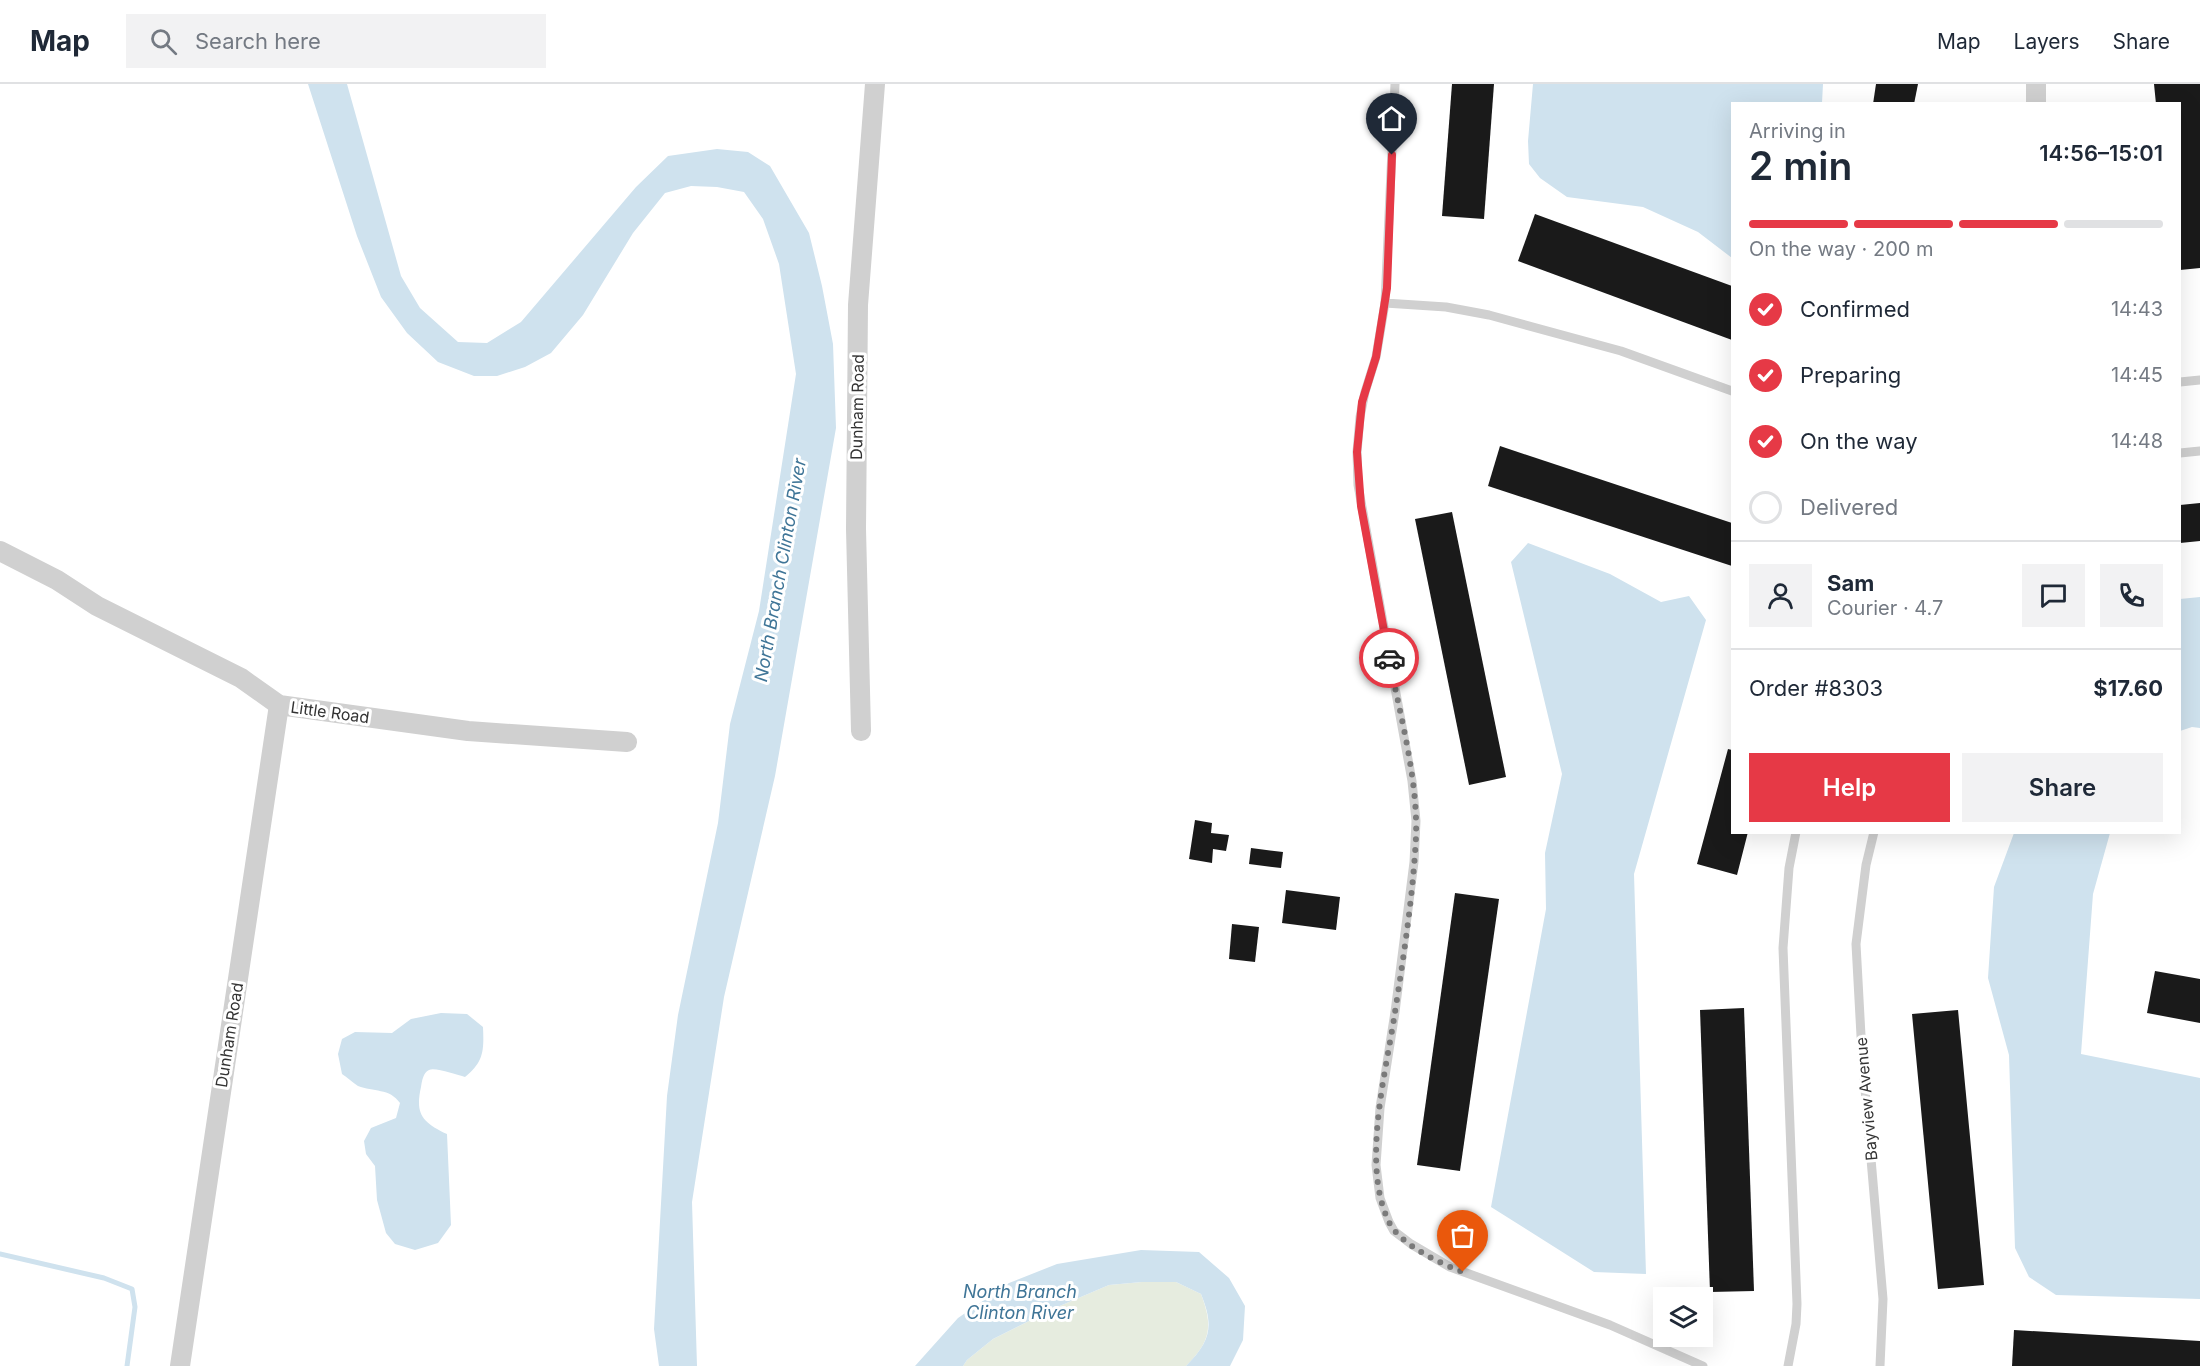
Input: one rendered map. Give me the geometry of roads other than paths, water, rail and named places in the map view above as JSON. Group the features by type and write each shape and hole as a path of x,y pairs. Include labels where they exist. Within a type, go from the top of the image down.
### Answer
{"street":[{"name":"Dunham Road","path":"861,731 856,529 858,305 875,84"},
{"path":"2036,84 2036,102"},
{"name":"Little Road","path":"0,551 57,580 97,606 240,678 279,705 468,731 627,742"},
{"name":"Dunham Road","path":"180,1366 279,705"}],"lane":[{"path":"1395,84 1385,303 1376,357 1360,417 1358,477 1361,506 1412,781 1416,821 1409,912 1379,1125 1376,1165 1380,1198 1394,1231 1438,1261 1610,1325 1703,1366"},
{"path":"1385,303 1446,307 1510,320 1621,351 1731,391"},
{"path":"2181,382 2200,380"},
{"path":"2181,453 2200,451"},
{"path":"1788,1366 1796,1324 1797,1304 1783,948 1789,867 1796,834"},
{"name":"Bayview Avenue","path":"1874,834 1866,865 1856,945 1862,1054 1883,1299 1880,1366"}],"water":[{"name":"North Branch Clinton River","path":"308,84 347,84 401,276 420,308 458,342 487,343 521,322 636,187 668,156 717,149 748,152 770,166 809,233 833,344 836,428 775,776 724,997 692,1202 697,1366 659,1366 654,1329 667,1096 678,1015 718,823 730,724 759,611 796,374 779,264 763,219 744,192 717,187 691,186 665,193 633,233 583,315 551,353 525,367 497,376 474,376 438,362 407,333 381,297 357,236"},
{"path":"1533,84 1823,84 1822,102 1731,102 1731,257 1698,232 1643,207 1567,197 1540,178 1529,164 1528,141"},
{"path":"1528,543 1610,574 1661,602 1689,596 1706,620 1634,874 1646,1274 1594,1272 1491,1207 1546,909 1545,853 1562,774 1511,562"},
{"path":"2200,597 2200,728 2192,727 2181,731 2181,599"},
{"path":"2014,834 2110,834 2093,894 2081,1054 2200,1078 2200,1299 2056,1295 2029,1277 2015,1248 2009,1055 1988,978 1994,887"},
{"path":"441,1013 467,1014 483,1027 483,1049 476,1066 465,1077 432,1069 427,1071 423,1077 419,1096 422,1116 447,1134 451,1225 438,1243 415,1250 395,1244 386,1233 377,1200 375,1166 366,1154 364,1141 371,1128 396,1118 400,1103 391,1095 358,1086 342,1074 338,1054 342,1039 355,1032 392,1033 411,1019"},
{"name":"North Branch Clinton River","path":"1141,1250 1199,1252 1229,1278 1245,1306 1243,1340 1230,1366 1186,1366 1201,1349 1208,1333 1208,1315 1201,1294 1176,1282 1142,1282 1109,1285 1055,1308 993,1339 963,1366 915,1366 958,1318 1009,1283 1057,1264"}],"waterway":[{"path":"0,1254 104,1278 132,1289 135,1307 127,1366"}]}
